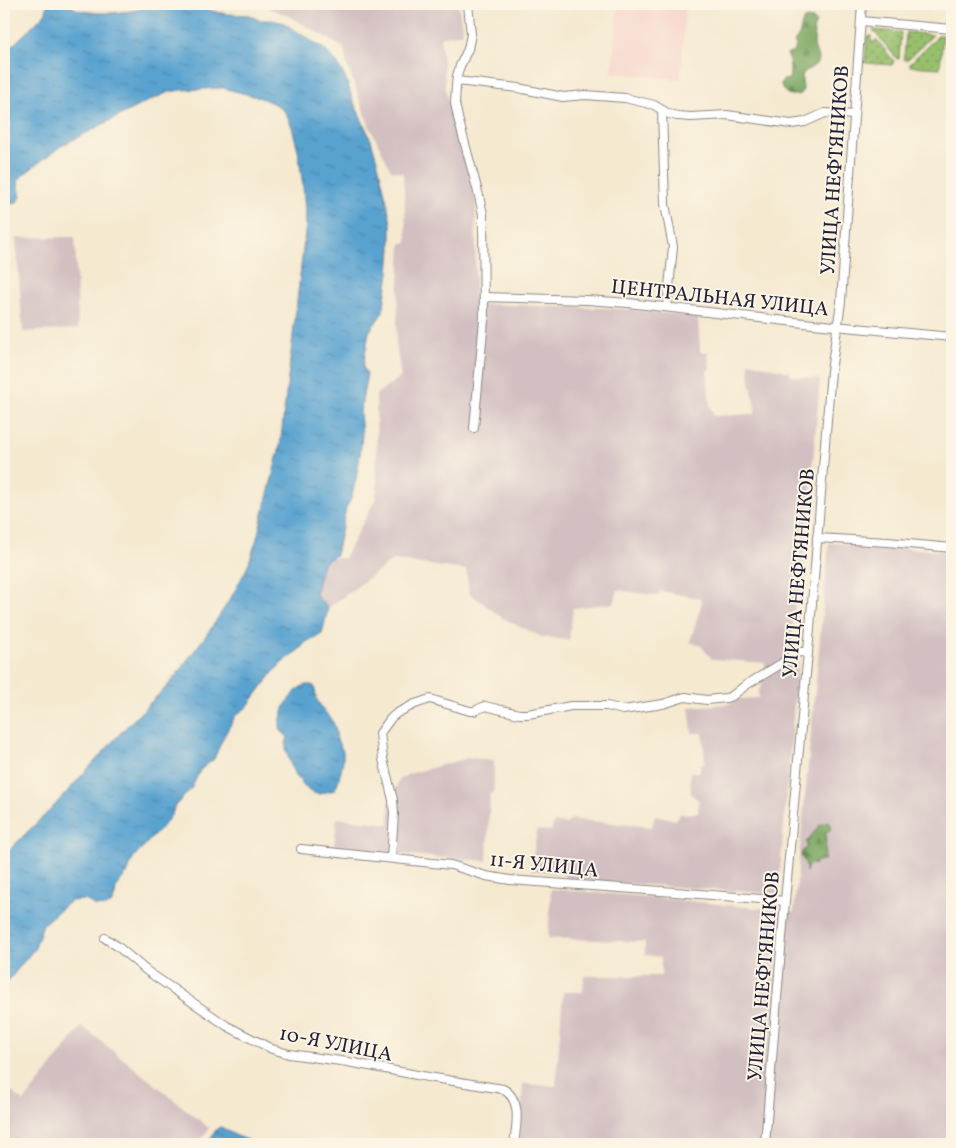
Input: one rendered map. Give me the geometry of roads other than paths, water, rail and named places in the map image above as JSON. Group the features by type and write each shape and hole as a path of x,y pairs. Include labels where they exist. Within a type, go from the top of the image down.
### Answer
{"street":[{"path":"468,4 471,34 460,66 455,95 456,110 483,214 484,320 474,428"},
{"name":"УЛИЦА НЕФТЯНИКОВ","path":"765,1144 831,371 841,302 862,4"},
{"path":"861,21 952,29"},
{"path":"457,81 518,88 563,97 584,94 625,98 654,105 677,116 727,115 792,124 805,122 825,113 854,115"},
{"path":"662,110 664,204 672,246 667,307"},
{"name":"ЦЕНТРАЛЬНАЯ УЛИЦА","path":"484,297 604,301 952,337"},
{"path":"817,538 952,548"},
{"path":"391,858 394,807 383,759 380,733 397,713 415,704 430,699 470,711 485,706 523,714 571,706 607,706 623,710 663,704 685,697 707,700 726,698 732,696 746,684 781,664 795,653 808,652"},
{"name":"11-Я УЛИЦА","path":"301,849 451,865 486,876 510,880 786,901"},
{"name":"10-Я УЛИЦА","path":"105,938 147,971 227,1026 272,1049 289,1054 348,1062 503,1089 511,1095 516,1107 514,1144"}],"water":[{"path":"47,4 70,4 78,10 112,13 170,4 227,14 249,15 259,20 272,20 284,23 324,49 337,63 346,79 352,98 371,140 387,202 391,224 391,249 383,312 369,332 363,367 367,374 360,412 362,435 356,479 351,499 346,508 336,555 323,563 316,591 317,597 328,608 322,634 306,642 283,662 247,707 236,715 214,759 200,770 191,789 175,806 172,814 163,826 133,858 127,874 116,888 111,904 106,907 96,906 85,900 70,901 43,924 35,948 4,986 4,855 54,806 126,727 170,683 210,630 247,568 256,542 280,446 306,224 298,150 292,127 285,112 277,105 261,98 223,88 169,92 61,146 23,175 18,181 21,197 13,204 8,202 4,196 4,54 43,16 46,12"},
{"path":"306,685 314,686 317,700 331,718 337,740 343,751 343,760 337,785 334,790 319,794 309,791 294,774 286,750 288,737 281,731 280,727 285,706 299,688"},
{"path":"220,1127 254,1144 209,1144 214,1132"}]}
